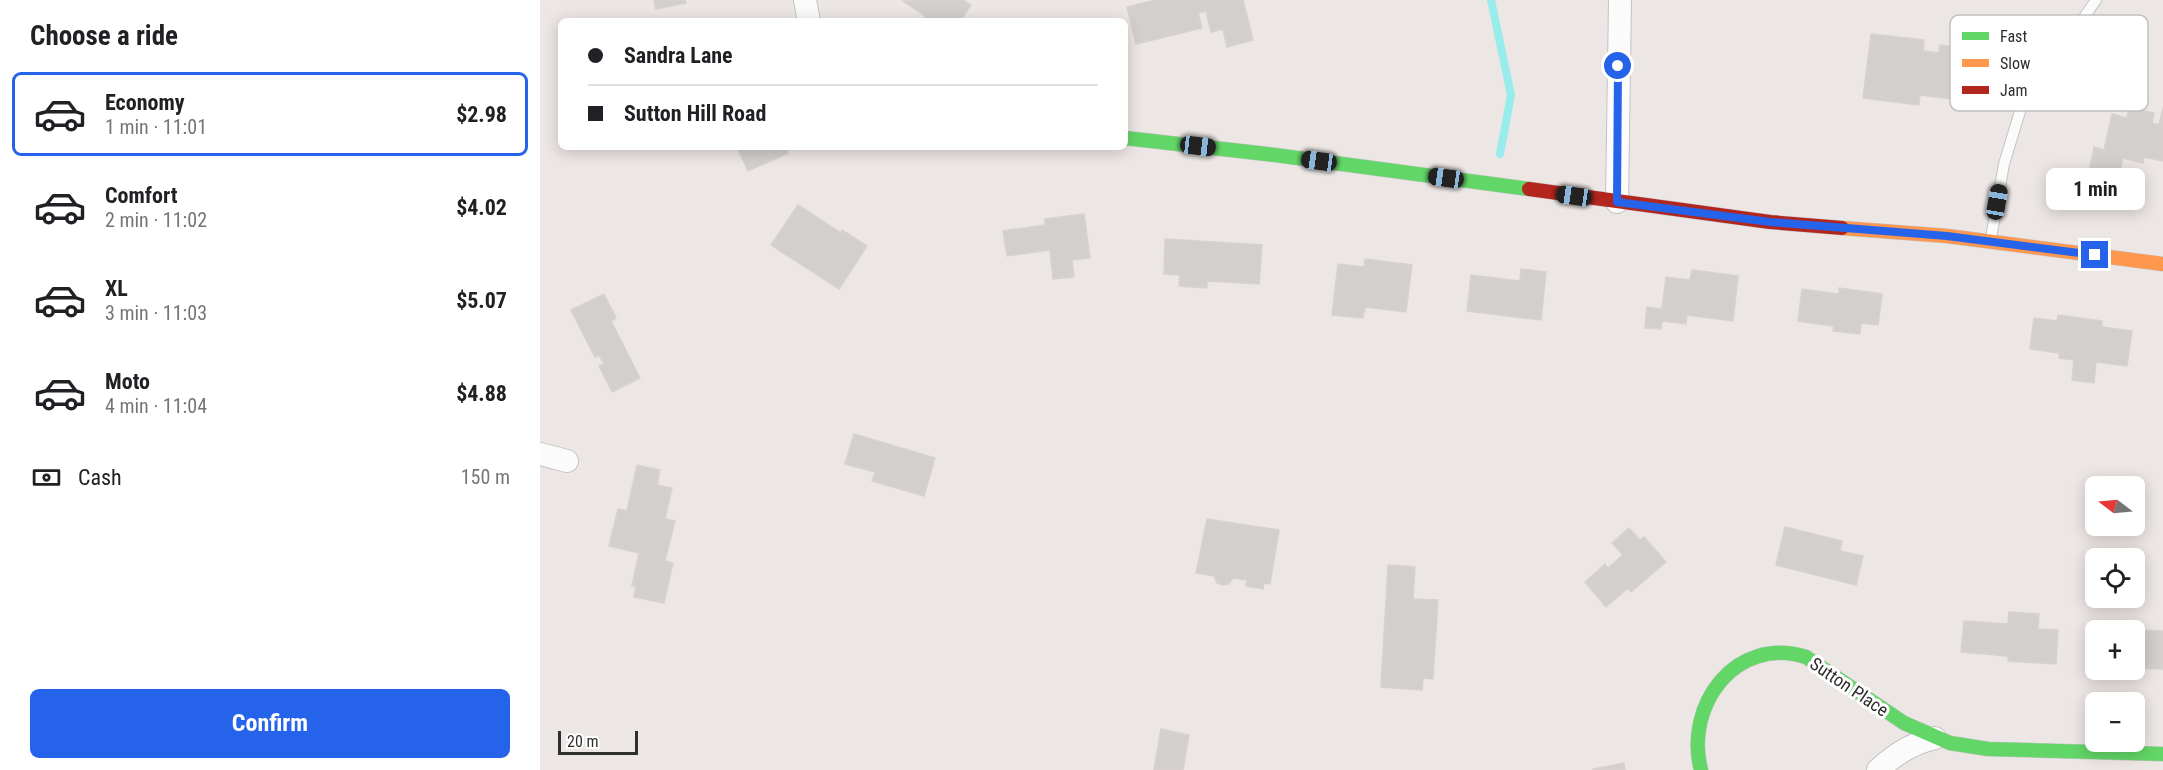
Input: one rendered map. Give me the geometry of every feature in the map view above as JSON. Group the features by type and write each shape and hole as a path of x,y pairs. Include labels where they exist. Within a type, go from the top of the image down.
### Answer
{"street":[{"path":"805,0 808,18"},
{"path":"1617,202 1620,0"},
{"path":"1128,138 1275,155 1770,222 1990,241 2163,264"},
{"path":"540,454 567,461"},
{"name":"Sutton Place","path":"1701,770 1699,732 1708,700 1717,683 1732,669 1759,653 1791,651 1813,659 1918,732 1952,743 1999,748 2163,754"},
{"path":"1878,770 1895,755 1917,742 1935,738"}],"lane":[{"path":"2086,15 2096,0"},
{"path":"1990,241 2004,164 2020,111"}],"building":[{"path":"654,0 685,0 686,3 656,9"},
{"path":"963,0 971,5 962,18 924,18 925,16 903,1"},
{"path":"1156,0 1243,0 1253,40 1227,47 1223,29 1211,32 1206,11 1198,13 1202,28 1136,44 1127,7"},
{"path":"1871,34 1924,40 1923,51 1939,53 1940,45 1950,46 1950,99 1920,95 1919,105 1863,98"},
{"path":"2163,108 2163,161 2144,157 2143,163 2123,158 2117,184 2088,177 2094,147 2104,150 2112,114 2127,118 2128,111 2154,113 2152,123 2159,125"},
{"path":"738,150 787,150 788,153 748,171"},
{"path":"798,205 841,233 842,230 867,246 839,289 771,245"},
{"path":"1084,214 1090,258 1072,260 1074,277 1053,279 1050,250 1007,256 1003,231 1045,225 1045,219"},
{"path":"1165,239 1262,245 1259,284 1207,281 1207,288 1179,286 1180,275 1164,274"},
{"path":"1365,259 1412,265 1406,312 1365,307 1363,318 1332,315 1338,264 1364,267"},
{"path":"1521,269 1546,272 1541,320 1467,311 1471,275 1520,281"},
{"path":"1692,270 1738,276 1733,321 1687,315 1686,324 1662,321 1661,329 1645,328 1647,307 1662,309 1666,277 1690,280"},
{"path":"1839,288 1882,294 1878,325 1861,323 1860,334 1833,331 1834,326 1798,321 1802,289 1839,294"},
{"path":"604,294 616,318 611,321 640,378 612,392 599,366 604,364 599,355 595,357 571,310"},
{"path":"2058,315 2102,321 2102,327 2132,331 2127,366 2096,362 2094,383 2072,380 2074,360 2059,358 2059,353 2030,349 2034,318 2057,321"},
{"path":"854,434 935,458 924,496 872,481 875,472 845,464"},
{"path":"637,465 660,470 657,485 672,488 665,519 675,521 665,561 673,563 664,603 634,597 636,586 632,586 639,553 609,546 618,509 627,511"},
{"path":"1207,519 1279,530 1270,584 1264,583 1263,589 1246,586 1247,580 1233,578 1229,584 1223,585 1217,583 1214,576 1196,573"},
{"path":"1785,527 1842,541 1840,551 1863,556 1856,585 1776,565"},
{"path":"1629,528 1640,540 1644,537 1666,562 1631,592 1628,588 1606,607 1585,582 1605,564 1608,568 1623,555 1612,543"},
{"path":"1388,565 1415,567 1413,599 1438,600 1433,679 1423,678 1422,690 1381,687"},
{"path":"2009,612 2039,614 2038,629 2058,630 2056,664 2008,661 2008,656 1961,652 1964,621 2008,624"},
{"path":"2145,630 2163,631 2163,669 2145,668"},
{"path":"1161,729 1189,735 1183,770 1154,770"},
{"path":"1624,763 1625,770 1593,770 1593,769"}],"waterway":[{"path":"1491,0 1511,95 1500,154"}],"traffic: fast":[{"path":"1128,138 1275,155 1529,189"},
{"path":"1701,770 1698,746 1700,722 1708,700 1721,681 1738,666 1758,656 1781,653 1806,657 1904,723 1950,743 1988,749 2163,754"}],"traffic: slow":[{"path":"1842,228 1947,236 2163,264"}],"traffic: jam":[{"path":"1529,189 1770,222 1842,228"}],"route":[{"path":"1618,66 1617,202 1770,222 1947,236 2095,255"}]}
